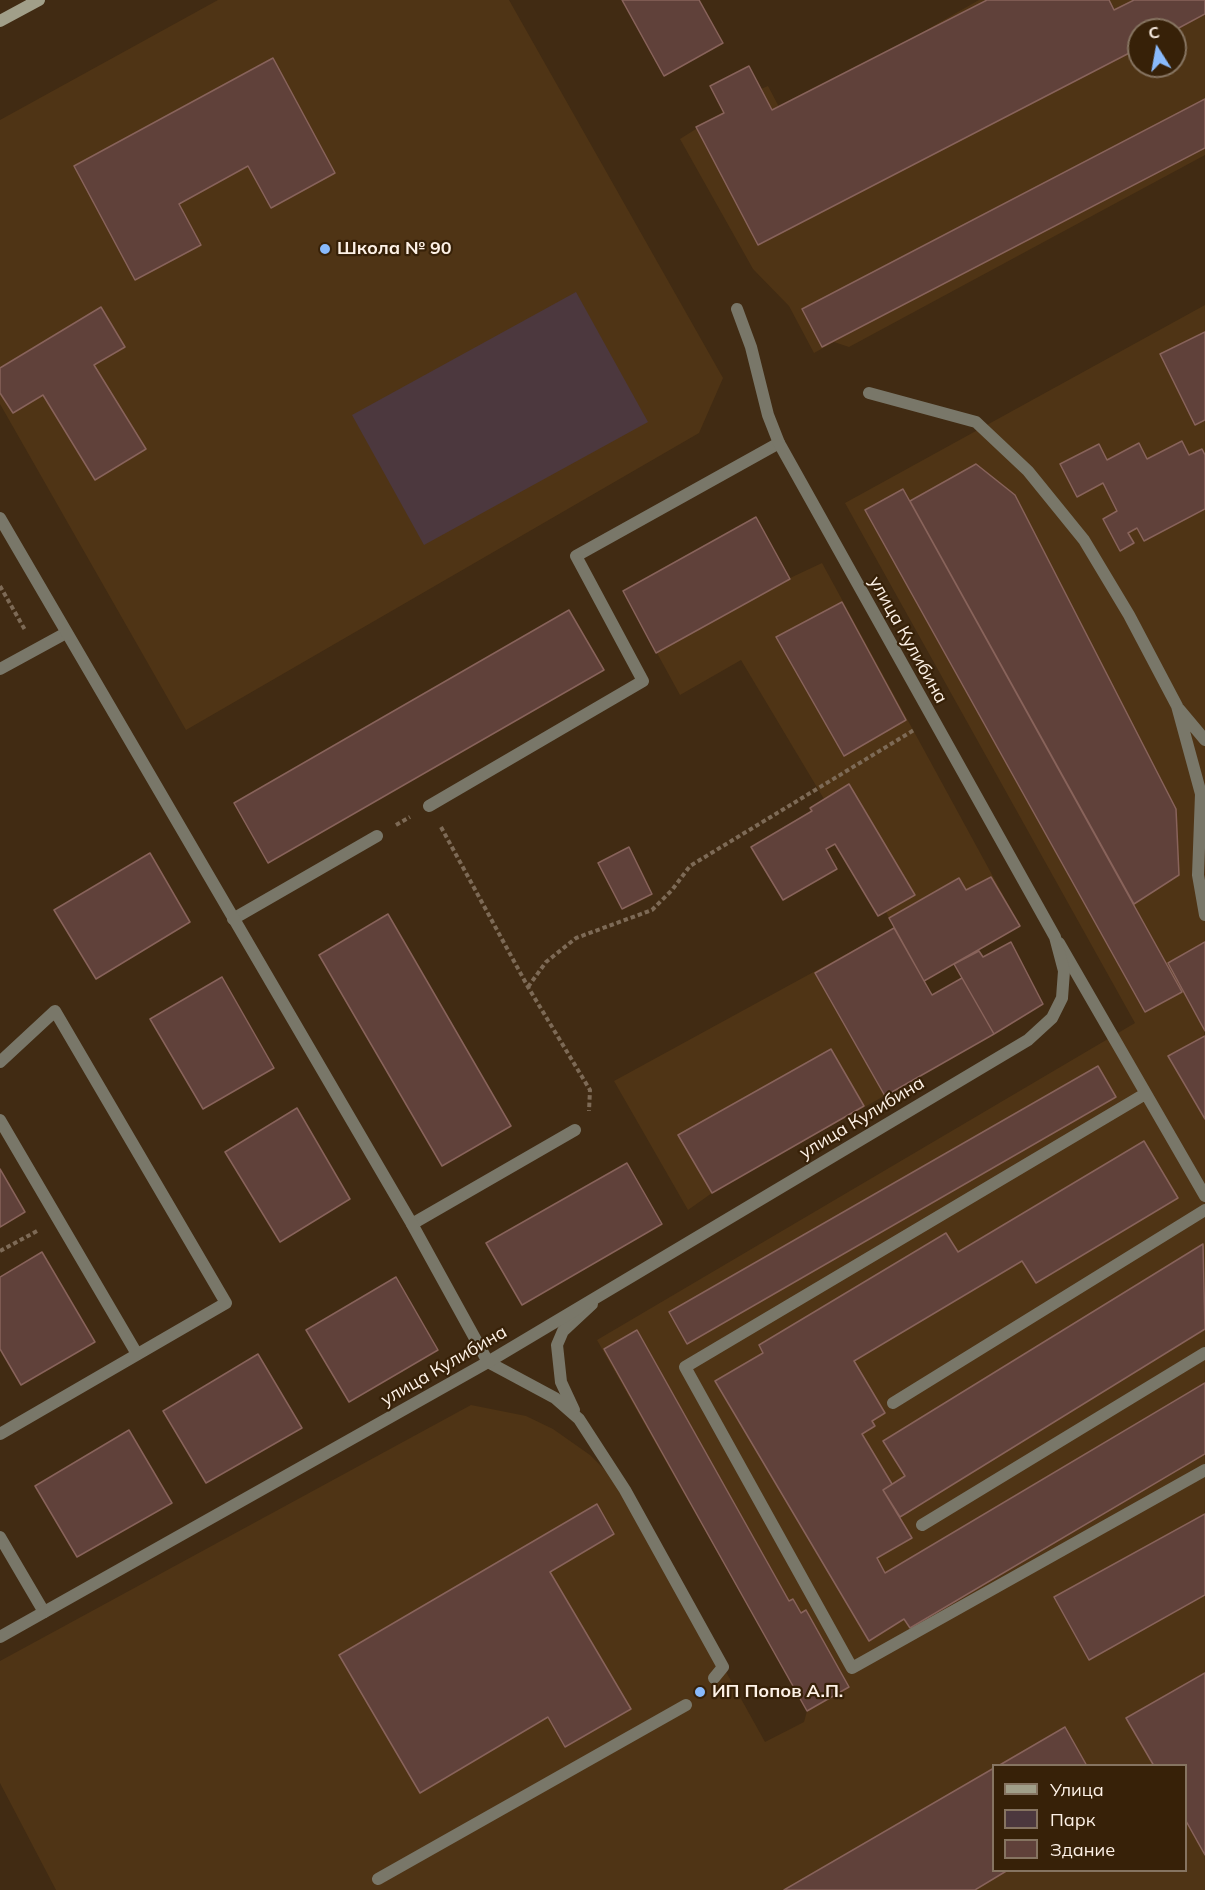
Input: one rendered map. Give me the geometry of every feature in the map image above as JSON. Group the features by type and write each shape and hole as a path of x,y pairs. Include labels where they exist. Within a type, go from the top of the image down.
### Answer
{"street":[{"path":"0,21 39,0"},
{"name":"улица Кулибина","path":"0,1637 488,1362 1028,1040 1052,1018 1062,998 1064,971 1055,937 779,443 768,415 751,347 737,309"},
{"path":"869,393 976,422 1028,471 1084,540 1129,615 1177,706 1205,740"},
{"path":"429,806 643,681 576,556 779,443"},
{"path":"0,518 412,1224 488,1362 555,1398 579,1419"},
{"path":"0,669 66,633"},
{"path":"1177,706 1201,794 1198,875 1205,915"},
{"path":"233,919 377,836"},
{"path":"1055,937 1205,1196"},
{"path":"0,1062 55,1011 226,1303 0,1434"},
{"path":"1145,1094 684,1367 852,1668 1205,1470"},
{"path":"0,1120 137,1354"},
{"path":"412,1224 575,1130"},
{"path":"893,1403 1205,1210"},
{"path":"612,1288 563,1331 557,1346 561,1382 579,1419 625,1490 723,1667 714,1678"},
{"path":"922,1525 1205,1353"},
{"path":"0,1537 44,1612"},
{"path":"378,1878 686,1705"}],"path":[{"path":"0,586 36,648"},
{"path":"528,987 546,962 576,938 652,910 672,890 690,866 932,720"},
{"path":"377,836 429,806 528,987 590,1090 589,1112 575,1130"},
{"path":"0,1251 58,1219"}],"shaded area":[{"name":"Школа № 90","path":"218,0 509,0 723,378 699,433 186,730 0,404 0,120"},
{"path":"979,0 1205,0 1205,155 849,347 834,342 814,353 789,306 753,269 680,139 723,112 710,86 749,66 761,89 768,86 779,107 907,41"},
{"path":"1205,305 1205,1890 56,1890 0,1783 0,1661 471,1405 526,1416 553,1429 590,1455 625,1490 765,1742 804,1722 807,1711 597,1340 1135,1023 845,503"},
{"path":"756,517 790,578 822,563 1020,926 925,981 932,995 962,978 994,1034 712,1193 688,1210 614,1081 894,928 886,912 878,916 835,844 826,849 837,869 783,900 751,847 812,812 810,808 824,799 741,660 680,695 623,591"}],"green space":[{"path":"576,292 648,422 424,545 352,415"}],"building":[{"path":"622,0 699,0 723,43 664,76"},
{"path":"987,0 1109,0 1114,10 1134,0 1205,0 1205,14 1187,24 1187,18 1127,18 1127,54 758,245 696,127 724,113 710,86 749,66 772,110"},
{"path":"273,58 335,173 271,208 248,166 179,204 201,245 135,280 74,166"},
{"path":"1205,99 1205,148 822,347 802,309"},
{"path":"101,307 125,347 94,365 146,449 95,480 43,395 13,413 0,393 0,368"},
{"path":"1205,332 1205,420 1195,425 1160,354"},
{"path":"1182,441 1189,455 1202,449 1205,455 1205,509 1144,541 1137,528 1128,533 1134,543 1120,551 1103,519 1117,511 1103,483 1077,497 1060,464 1099,444 1107,460 1139,443 1147,459"},
{"path":"976,464 1015,495 1176,809 1179,875 1134,904 910,501"},
{"path":"903,489 1182,992 1145,1012 865,510"},
{"path":"756,517 790,579 656,653 623,591"},
{"path":"842,602 906,720 844,756 776,637"},
{"path":"569,610 604,670 268,863 234,803"},
{"path":"849,784 915,895 878,916 835,844 826,849 837,869 783,900 751,847 812,811 810,808"},
{"path":"629,847 652,894 622,909 598,863"},
{"path":"150,853 190,922 96,979 54,910"},
{"path":"991,877 1020,926 924,981 889,918 959,878 966,890"},
{"path":"388,914 511,1126 442,1166 319,955"},
{"path":"894,928 932,995 962,978 994,1034 885,1096 815,973"},
{"path":"1011,942 1043,1004 994,1034 954,964 979,951 983,957"},
{"path":"1205,942 1205,1031 1168,963"},
{"path":"222,977 274,1068 203,1109 150,1019"},
{"path":"1205,1036 1205,1119 1168,1056"},
{"path":"831,1049 864,1106 712,1193 678,1135"},
{"path":"1098,1066 1116,1097 687,1344 669,1312"},
{"path":"297,1108 350,1199 280,1242 225,1152"},
{"path":"1144,1141 1178,1198 1036,1283 1022,1261 854,1361 885,1413 872,1421 875,1426 862,1434 892,1484 883,1490 912,1538 877,1558 885,1573 1205,1383 1205,1454 910,1628 904,1619 869,1641 715,1381 763,1353 759,1345 946,1233 958,1252"},
{"path":"627,1163 662,1224 522,1305 486,1243"},
{"path":"0,1169 25,1212 0,1227"},
{"path":"1203,1244 1205,1329 900,1517 883,1490 905,1476 883,1441"},
{"path":"42,1252 95,1342 21,1385 0,1349 0,1277"},
{"path":"396,1277 438,1350 349,1402 306,1330"},
{"path":"637,1330 789,1601 793,1599 801,1613 806,1610 849,1687 807,1711 604,1349"},
{"path":"258,1354 302,1428 206,1483 163,1411"},
{"path":"129,1430 172,1503 77,1557 35,1486"},
{"path":"597,1504 614,1534 550,1572 631,1709 565,1747 548,1717 420,1793 339,1655"},
{"path":"1205,1514 1205,1595 1089,1660 1054,1597"},
{"path":"1205,1673 1205,1855 1187,1823 1187,1764 1153,1764 1126,1718"},
{"path":"1065,1727 1086,1764 1001,1764"},
{"path":"992,1769 992,1872 1005,1872 975,1890 784,1890"}],"place":[{"name":"Школа № 90","path":"325,249"},
{"name":"ИП Попов А.П.","path":"700,1692"}]}
